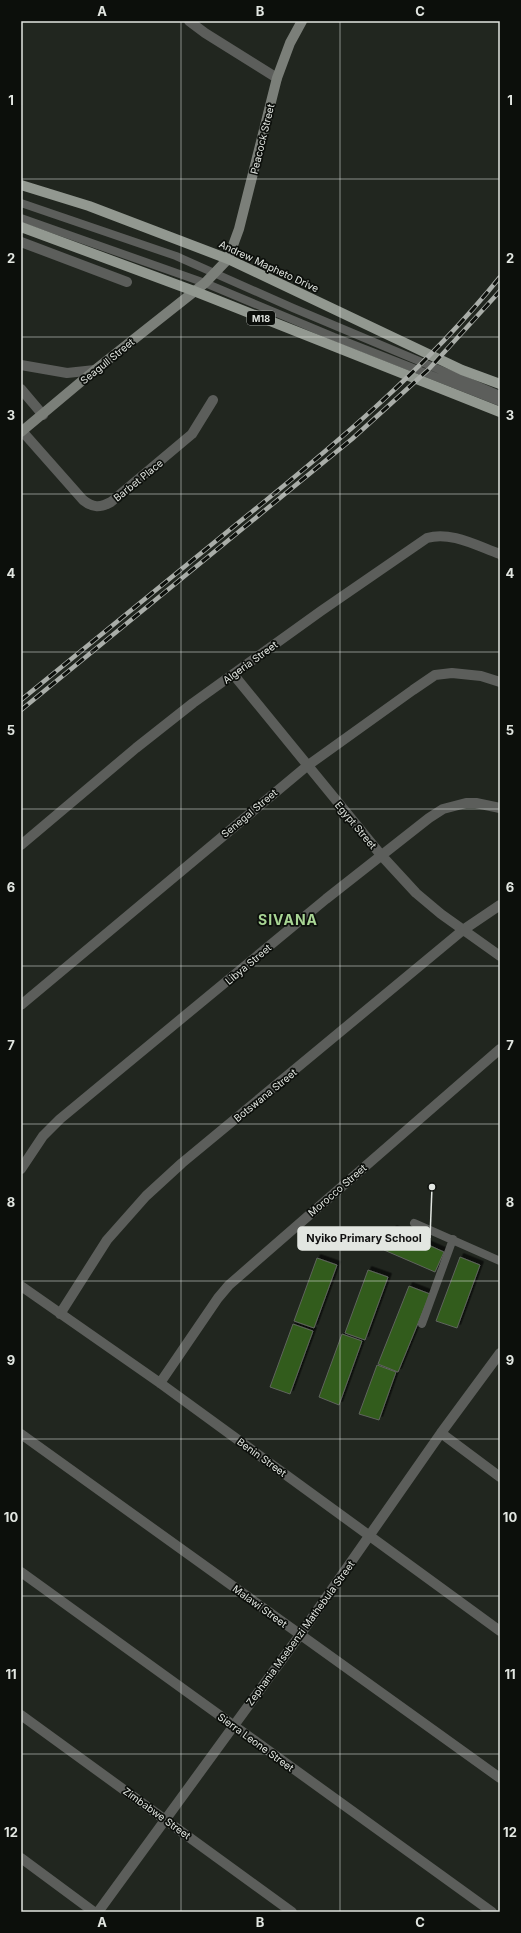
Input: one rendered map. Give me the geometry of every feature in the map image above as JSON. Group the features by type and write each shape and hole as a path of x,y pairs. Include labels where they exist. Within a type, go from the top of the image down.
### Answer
{"main road":[{"name":"Andrew Mapheto Drive","path":"21,185 89,206 228,259 462,370 500,384"},
{"name":"M18","path":"21,227 194,291 500,412"}],"street":[{"path":"189,21 211,37 277,78"},
{"name":"Peacock Street","path":"228,259 239,230 277,78 290,43 302,21"},
{"path":"21,242 127,282"},
{"name":"Seagull Street","path":"22,432 95,370 205,283 228,259"},
{"path":"21,365 66,373 95,370"},
{"path":"21,389 43,415"},
{"name":"Barbet Place","path":"22,432 83,500 91,506 98,507 112,502 178,447 200,423 213,400"},
{"name":"Algeria Street","path":"21,845 136,748 233,674 427,538 434,536 447,536 500,554"},
{"name":"Egypt Street","path":"233,674 381,855 428,904 500,956"},
{"name":"Senegal Street","path":"21,1005 307,766 435,675 464,674 480,676 500,682"},
{"name":"Libya Street","path":"21,1170 43,1136 60,1119 381,855 429,818 443,809 466,803 476,803 500,808"},
{"name":"Botswana Street","path":"60,1314 107,1240 146,1196 182,1163 463,930 500,905"},
{"name":"Morocco Street","path":"160,1383 218,1298 229,1285 500,1049"},
{"name":"Benin Street","path":"21,1286 160,1383 500,1631"},
{"name":"Zephania Msebenzi Mathebula Street","path":"98,1912 300,1635 441,1433 500,1353"},
{"path":"441,1433 500,1477"},
{"name":"Malawi Street","path":"21,1434 500,1778"},
{"name":"Sierra Leone Street","path":"21,1572 492,1912"},
{"name":"Zimbabwe Street","path":"21,1715 292,1912"},
{"path":"21,1858 94,1912"}],"lane":[{"path":"21,203 176,256 294,308 500,395"},
{"path":"21,218 205,283 334,337 500,402"},
{"path":"414,1223 500,1261"},
{"path":"422,1324 453,1239"}],"building":[{"path":"393,1229 444,1252 435,1272 384,1250"},
{"path":"460,1257 480,1265 457,1328 436,1321"},
{"path":"317,1258 337,1265 314,1328 294,1321"},
{"path":"368,1270 388,1277 365,1340 345,1333"},
{"path":"409,1286 430,1294 398,1372 378,1364"},
{"path":"293,1324 313,1331 290,1394 270,1387"},
{"path":"342,1334 362,1341 339,1405 319,1397"},
{"path":"377,1365 396,1372 379,1420 359,1414"}],"railway":[{"path":"21,700 342,437 440,345 500,277"},
{"path":"21,710 352,439 428,370 500,291"}],"place":[{"name":"Nyiko Primary School","path":"432,1187"}],"district":[{"name":"SIVANA","path":"288,919"}]}
